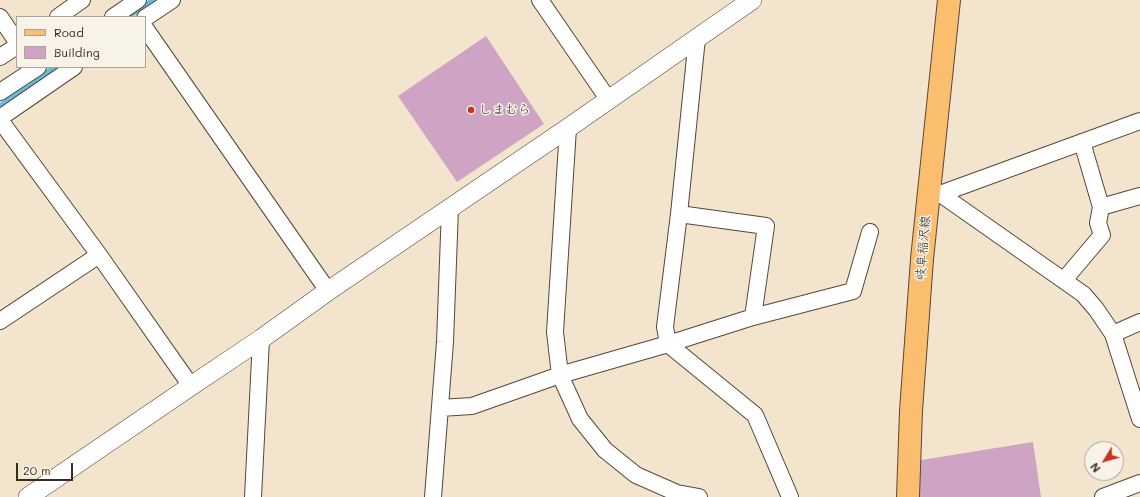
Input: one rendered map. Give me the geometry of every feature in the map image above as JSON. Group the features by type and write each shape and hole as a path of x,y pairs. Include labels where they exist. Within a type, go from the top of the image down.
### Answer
{"main road":[{"name":"岐阜稲沢線","path":"908,497 911,403 922,259 934,190 949,0"}],"street":[{"path":"59,16 82,0"},
{"path":"146,17 172,0"},
{"path":"540,0 608,99"},
{"path":"28,497 261,339 328,291 568,128 752,0"},
{"path":"115,16 132,6"},
{"path":"0,17 16,41"},
{"path":"146,29 328,291"},
{"path":"697,38 679,214 665,327 668,344 756,414 790,497"},
{"path":"0,57 16,47"},
{"path":"0,92 36,68"},
{"path":"73,68 0,119 99,256 190,386"},
{"path":"934,190 1082,142 1140,121"},
{"path":"568,128 555,332 560,375 580,419 605,450 636,475 677,493 699,497"},
{"path":"1064,280 1102,235 1098,223 1101,207 1082,142"},
{"path":"934,190 1083,294 1096,309 1113,334 1140,419"},
{"path":"1101,207 1140,196"},
{"path":"433,497 445,342 450,208"},
{"path":"679,214 766,226 753,317"},
{"path":"440,408 472,406 560,375 668,344 753,317 853,291 870,232"},
{"path":"0,321 99,256"},
{"path":"1113,334 1140,322"},
{"path":"253,497 261,339"},
{"path":"1103,497 1140,483"}],"building":[{"name":"しまむら","path":"486,36 544,124 457,182 398,96"},
{"path":"1033,442 1041,497 912,497 909,462"}],"waterway":[{"path":"130,15 154,0"},
{"path":"0,106 54,68"}],"place":[{"name":"しまむら","path":"471,110"}]}
